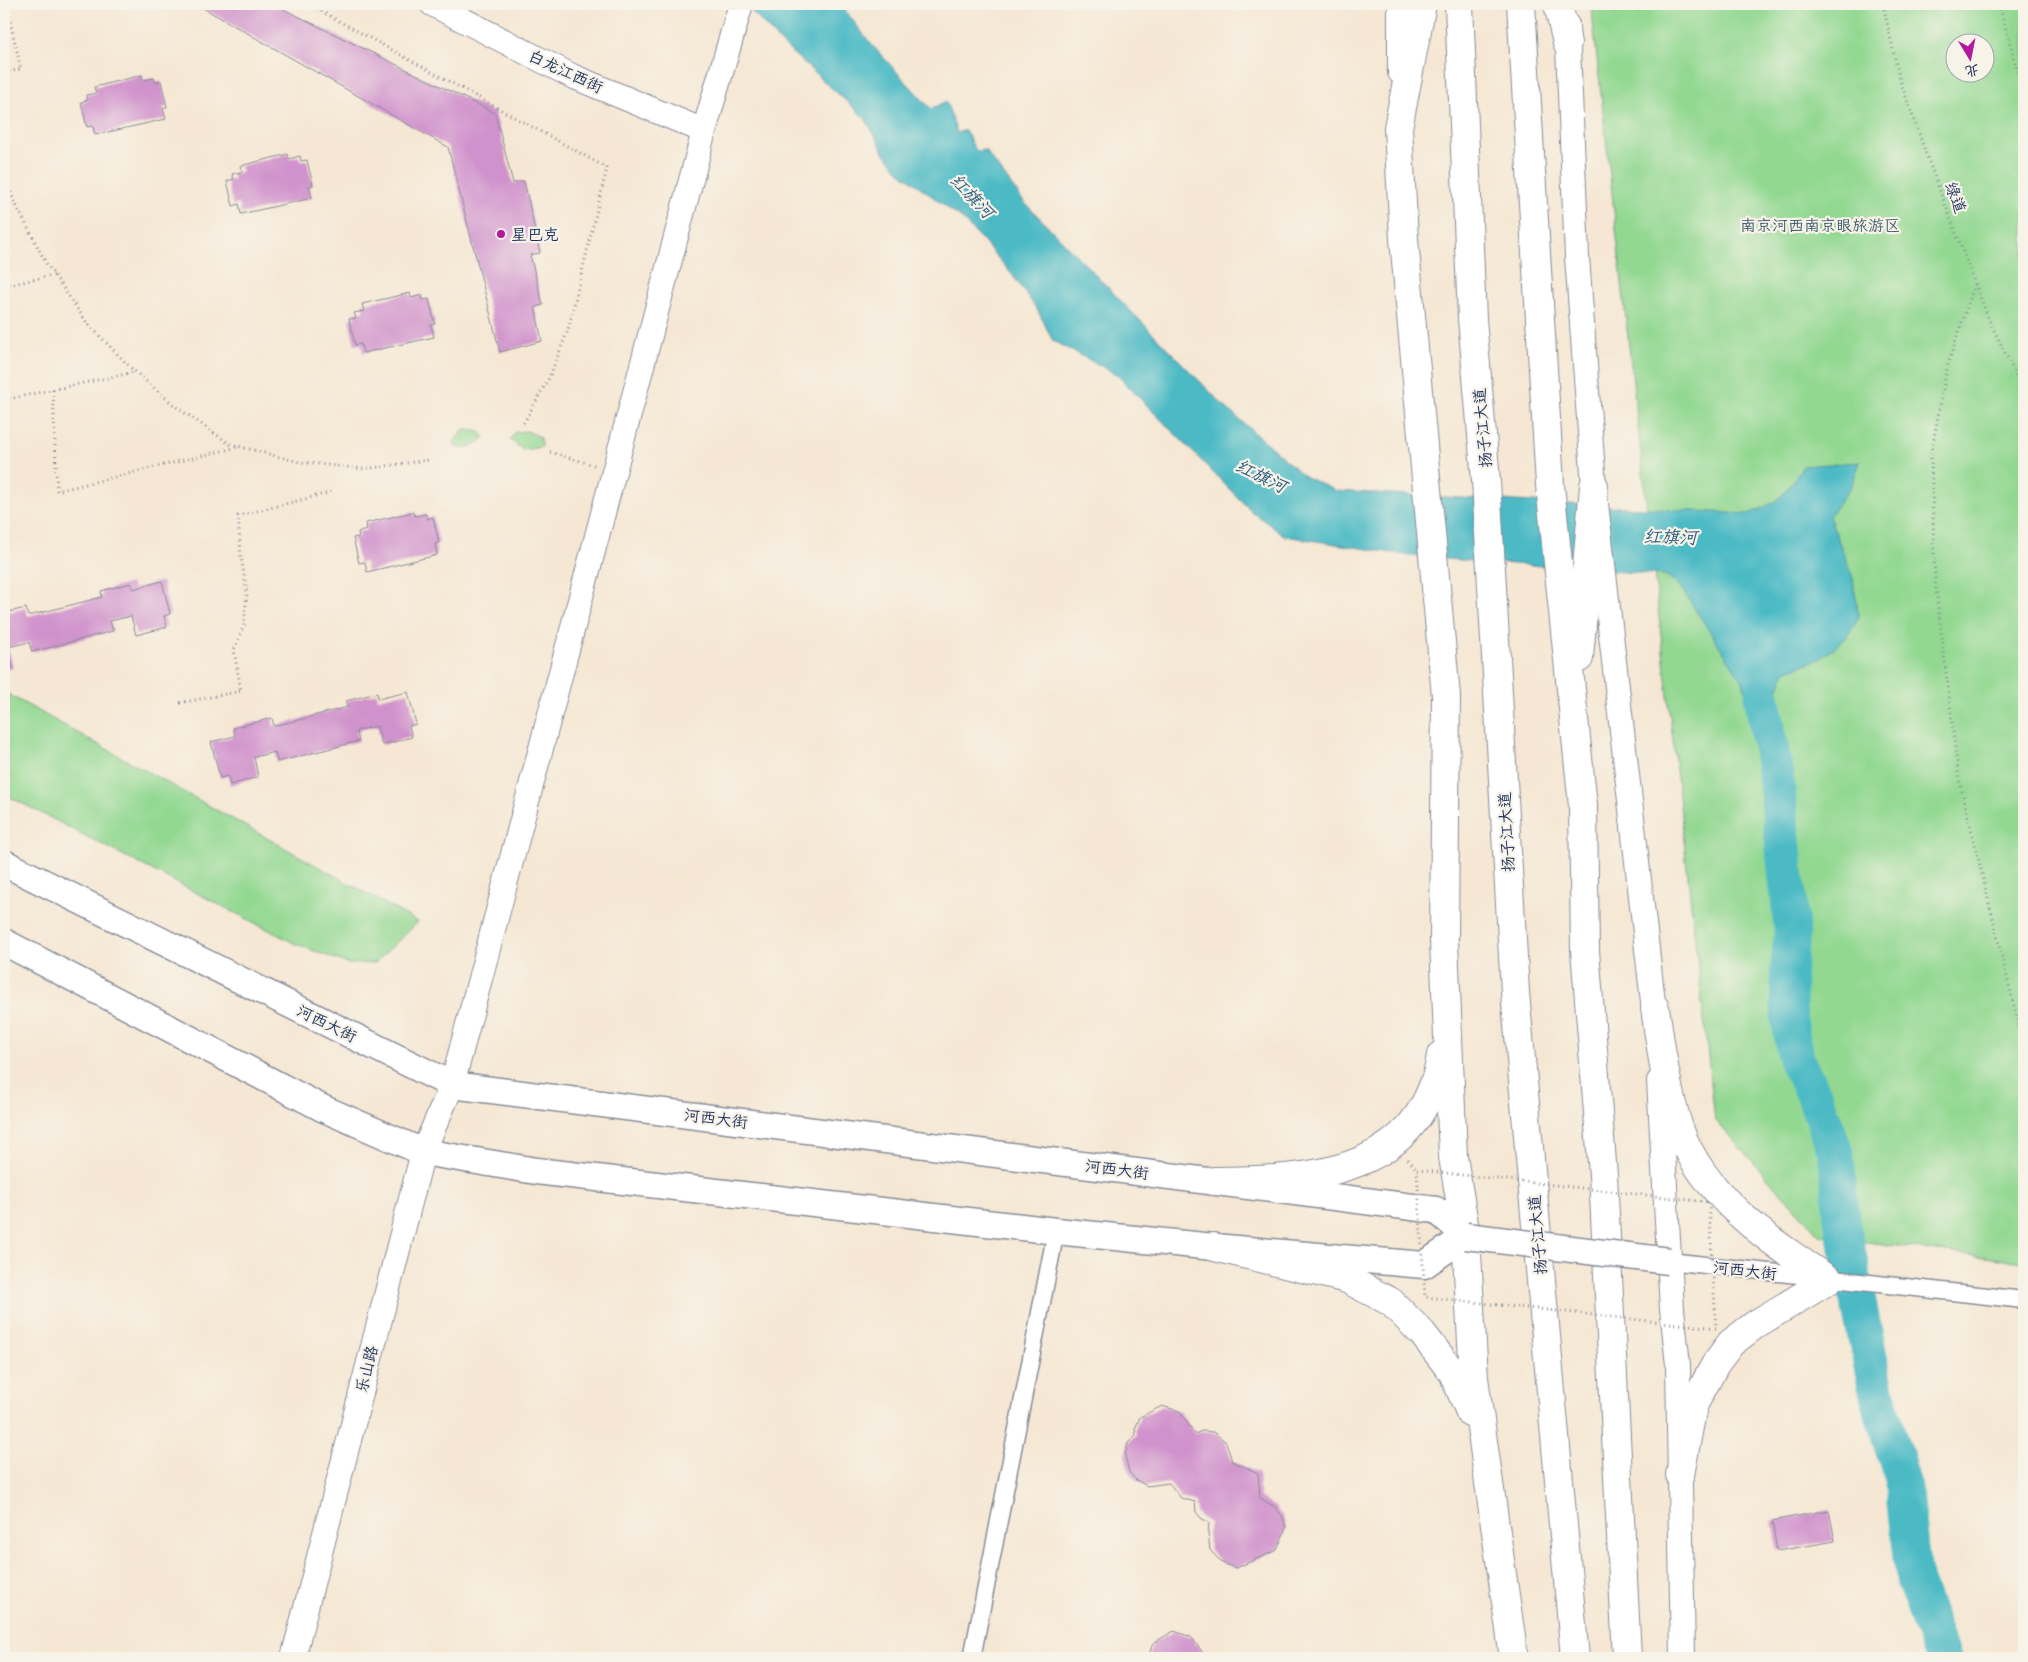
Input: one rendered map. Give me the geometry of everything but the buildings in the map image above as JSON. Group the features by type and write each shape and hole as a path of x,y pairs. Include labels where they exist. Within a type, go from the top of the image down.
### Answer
{"highway":[{"path":"1422,4 1398,128 1404,238 1446,696 1444,941 1453,1157 1466,1236 1474,1378 1514,1658"},
{"name":"扬子江大道","path":"1459,4 1472,319 1486,482 1516,992 1575,1658"},
{"path":"1521,4 1550,485 1582,806 1585,950 1604,1175 1627,1658"},
{"path":"1558,4 1567,43"},
{"path":"1573,717 1596,586 1594,486"},
{"path":"1214,1181 1273,1180 1318,1174 1346,1167 1375,1155 1402,1136 1418,1118 1439,1075 1447,1004"},
{"path":"1655,1008 1665,1069 1680,1129 1700,1168 1730,1204 1767,1239 1830,1280 1756,1324 1732,1343 1716,1363 1693,1406 1680,1475"},
{"path":"1214,1247 1347,1279 1391,1302 1422,1333 1453,1373 1486,1455"}],"main road":[{"name":"河西大街","path":"4,862 452,1084 1436,1210 1466,1236 1669,1262"},
{"path":"4,942 322,1108 423,1152 536,1171 1056,1231 1424,1265 1466,1236"}],"street":[{"name":"白龙江西街","path":"432,4 572,76 704,131"},
{"name":"乐山路","path":"293,1658 423,1152 452,1084 704,131 741,4"},
{"path":"1398,128 1400,4"},
{"path":"1566,4 1577,248 1594,486"},
{"path":"1596,586 1655,1008 1669,1262 1678,1365 1683,1658"},
{"path":"972,1658 1056,1231"},
{"name":"河西大街","path":"1669,1262 2024,1300"}],"path":[{"path":"4,73 21,69 6,4"},
{"path":"308,4 607,168 568,330 549,378 523,424"},
{"name":"绿道","path":"1883,4 1899,76 1989,320 2024,392"},
{"path":"1999,4 2024,96"},
{"path":"4,173 14,201 54,275 87,323 136,372 175,406 230,444 299,462 365,469 428,460"},
{"path":"4,286 54,275"},
{"path":"1975,284 1948,363 1931,454 1935,580 1959,780 2024,1047"},
{"path":"4,400 136,372"},
{"path":"53,390 57,491 239,447"},
{"path":"550,452 614,472"},
{"path":"180,704 241,690 234,650 244,625 247,592 240,557 238,516 332,492"}],"green space":[{"name":"南京河西南京眼旅游区","path":"1591,4 2024,4 2024,1262 1820,1236 1715,1120"},
{"path":"464,430 478,430 485,437 476,445 459,449 455,446 454,442"},
{"path":"527,431 540,437 542,447 523,450 510,440 515,432"},
{"path":"4,692 418,922 375,963 348,964 294,943 4,794"}],"water":[{"name":"红旗河","path":"745,4 840,4 871,44 931,109 946,101 957,133 965,130 976,151 985,150 1024,202 1223,405 1304,476 1336,491 1748,514 1768,506 1781,496 1803,466 1860,462 1851,487 1829,516 1853,578 1859,618 1845,639 1820,659 1785,671 1774,701 1780,748 1760,746 1753,712 1742,680 1679,585 1665,575 1419,557 1285,536 1252,512 1116,374 1053,341 1038,311 1011,273 983,241 962,219 900,172 885,154 865,118 779,41"}],"waterway":[{"path":"1762,698 1776,777 1792,932 1788,971 1789,1020 1796,1060 1813,1093 1836,1152 1842,1223 1877,1393 1904,1488 1914,1581 1943,1658"}],"place":[{"name":"星巴克","path":"501,234"}]}
